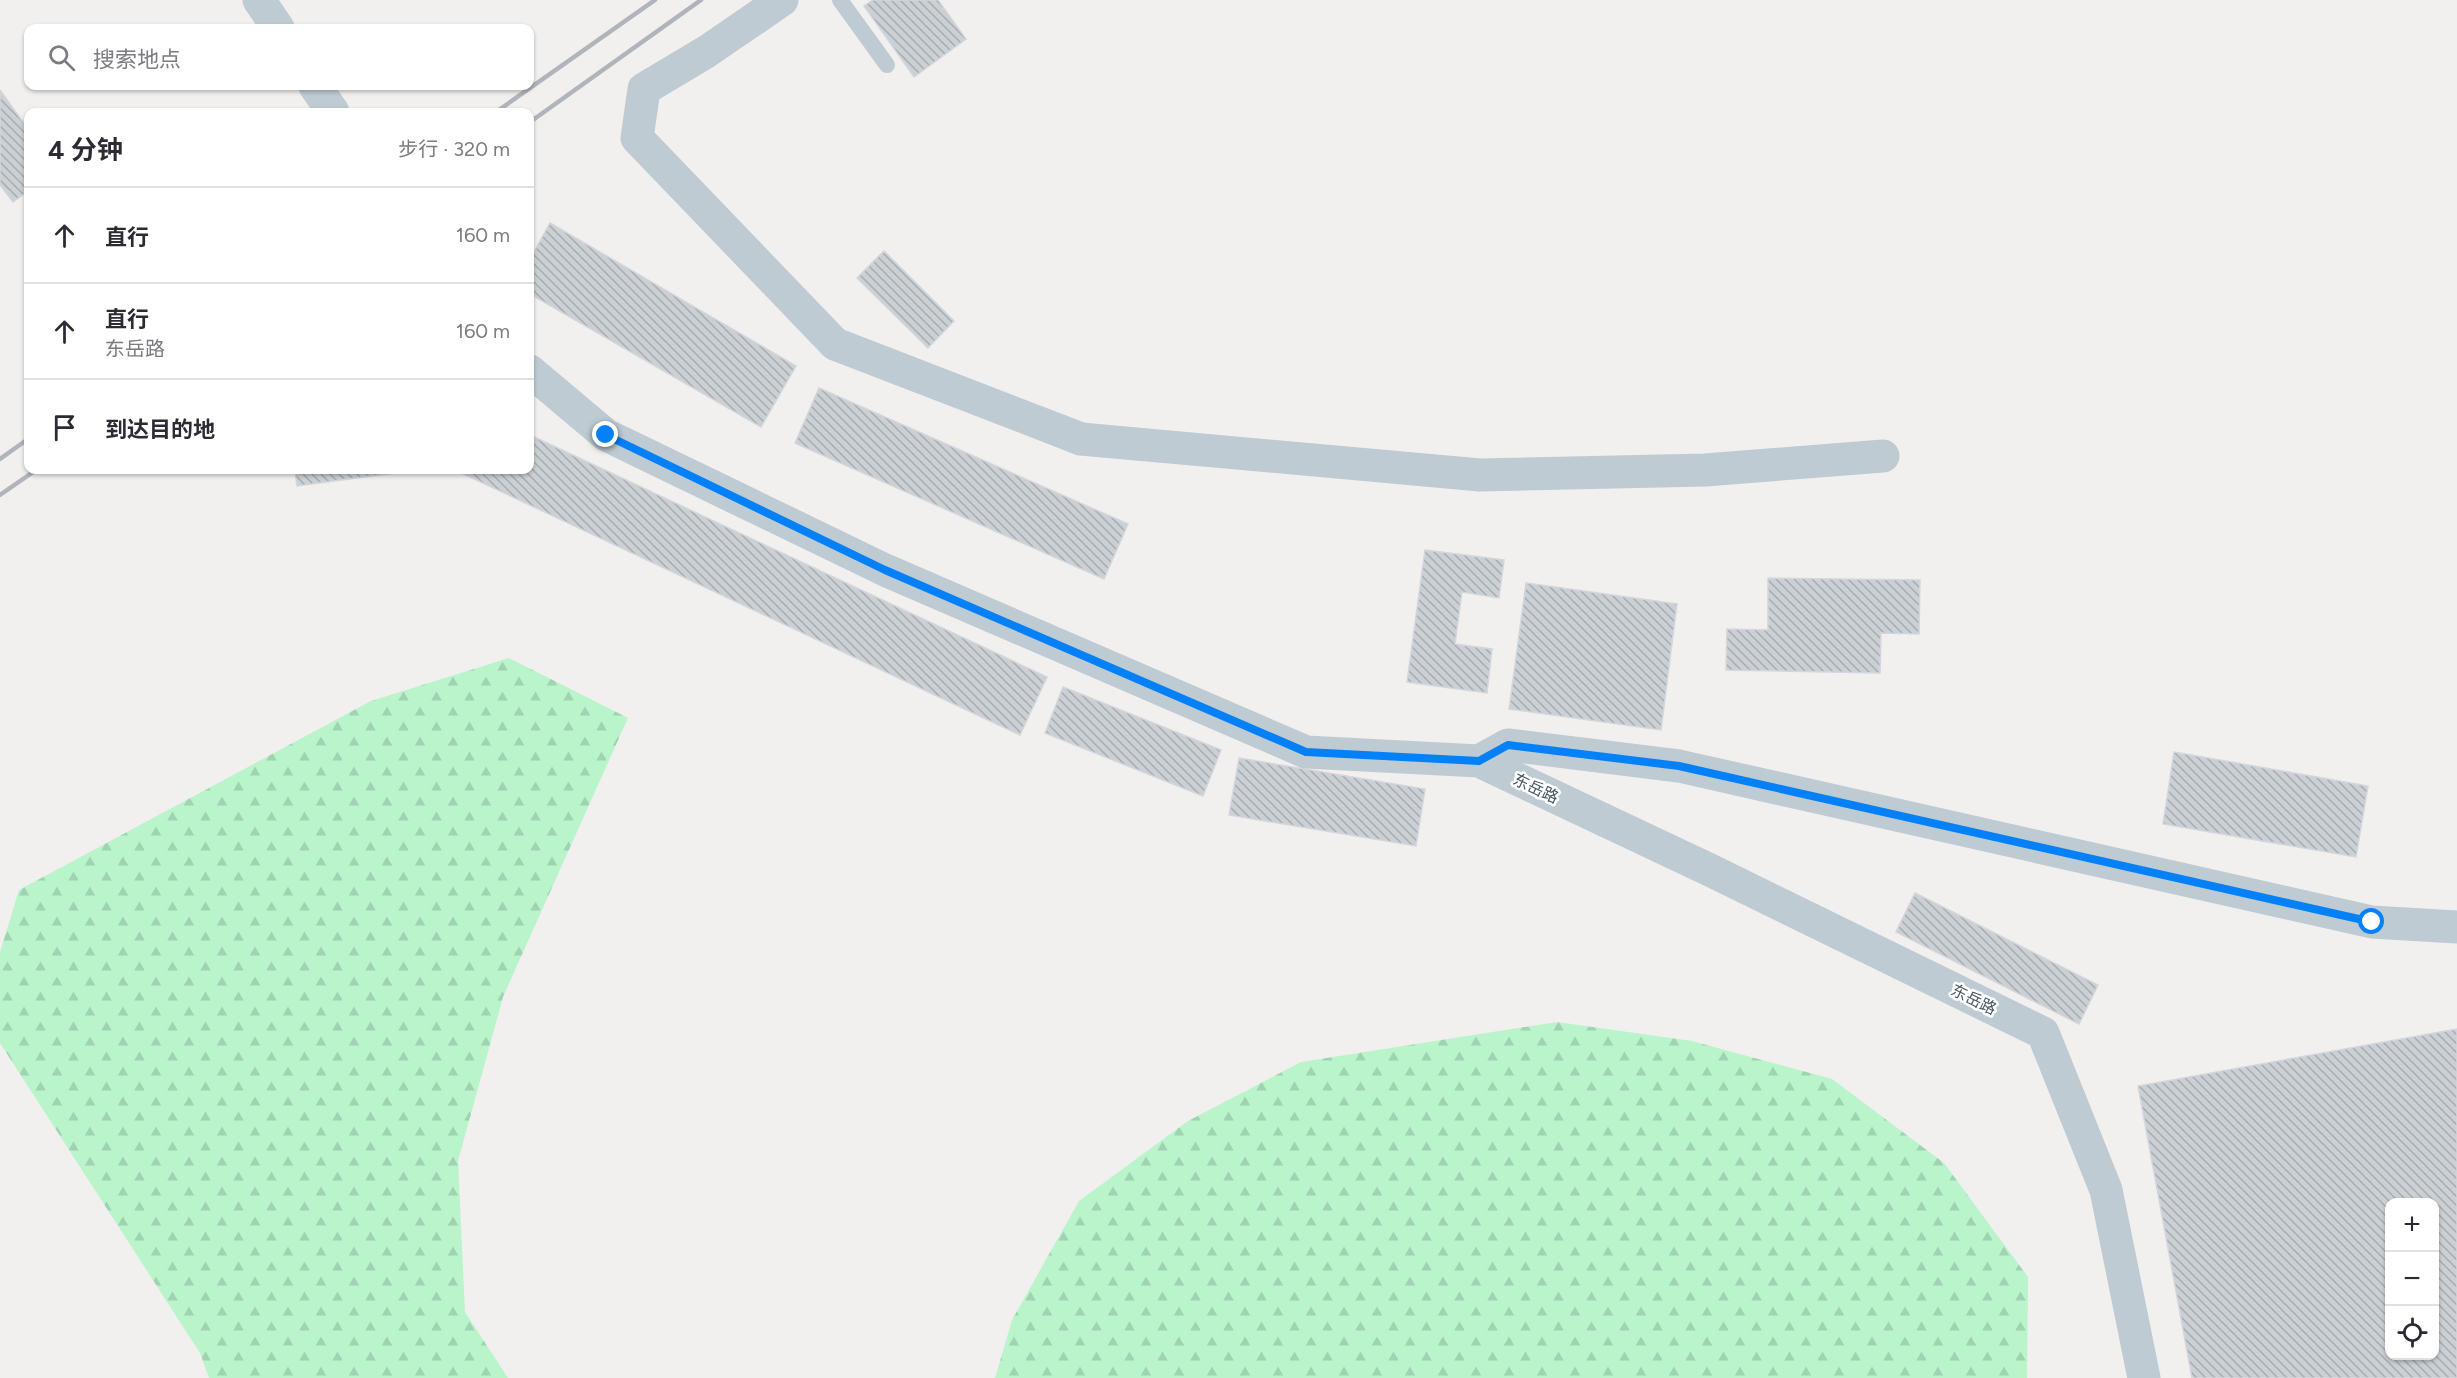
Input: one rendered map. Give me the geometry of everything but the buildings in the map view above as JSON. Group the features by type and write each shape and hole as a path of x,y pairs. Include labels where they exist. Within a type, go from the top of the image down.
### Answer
{"street":[{"path":"258,0 275,24"},
{"path":"782,0 706,52 644,89 637,138 834,344 1081,439 1480,475 1705,470 1883,456"},
{"path":"318,90 330,108"},
{"name":"东岳路","path":"534,374 606,435 885,570 1306,752 1479,761 1712,870 2043,1033 2106,1190 2144,1378"},
{"path":"1479,761 1508,745 1679,766 2372,922 2457,927"}],"lane":[{"path":"840,0 887,65"}],"green space":[{"path":"509,658 628,718 503,997 458,1161 465,1312 508,1378 209,1378 200,1353 0,1043 0,952 19,890 371,701"},
{"path":"1557,1022 1692,1041 1832,1079 1944,1163 2028,1277 2027,1378 995,1378 1012,1320 1079,1201 1188,1121 1301,1062"}],"railway":[{"path":"534,85 655,0"},
{"path":"534,119 701,0"},
{"path":"502,108 527,90"},
{"path":"0,459 24,442"},
{"path":"0,495 30,474"}],"route":[{"path":"606,435 885,570 1306,752 1479,761 1508,745 1679,766 2372,922"}]}
